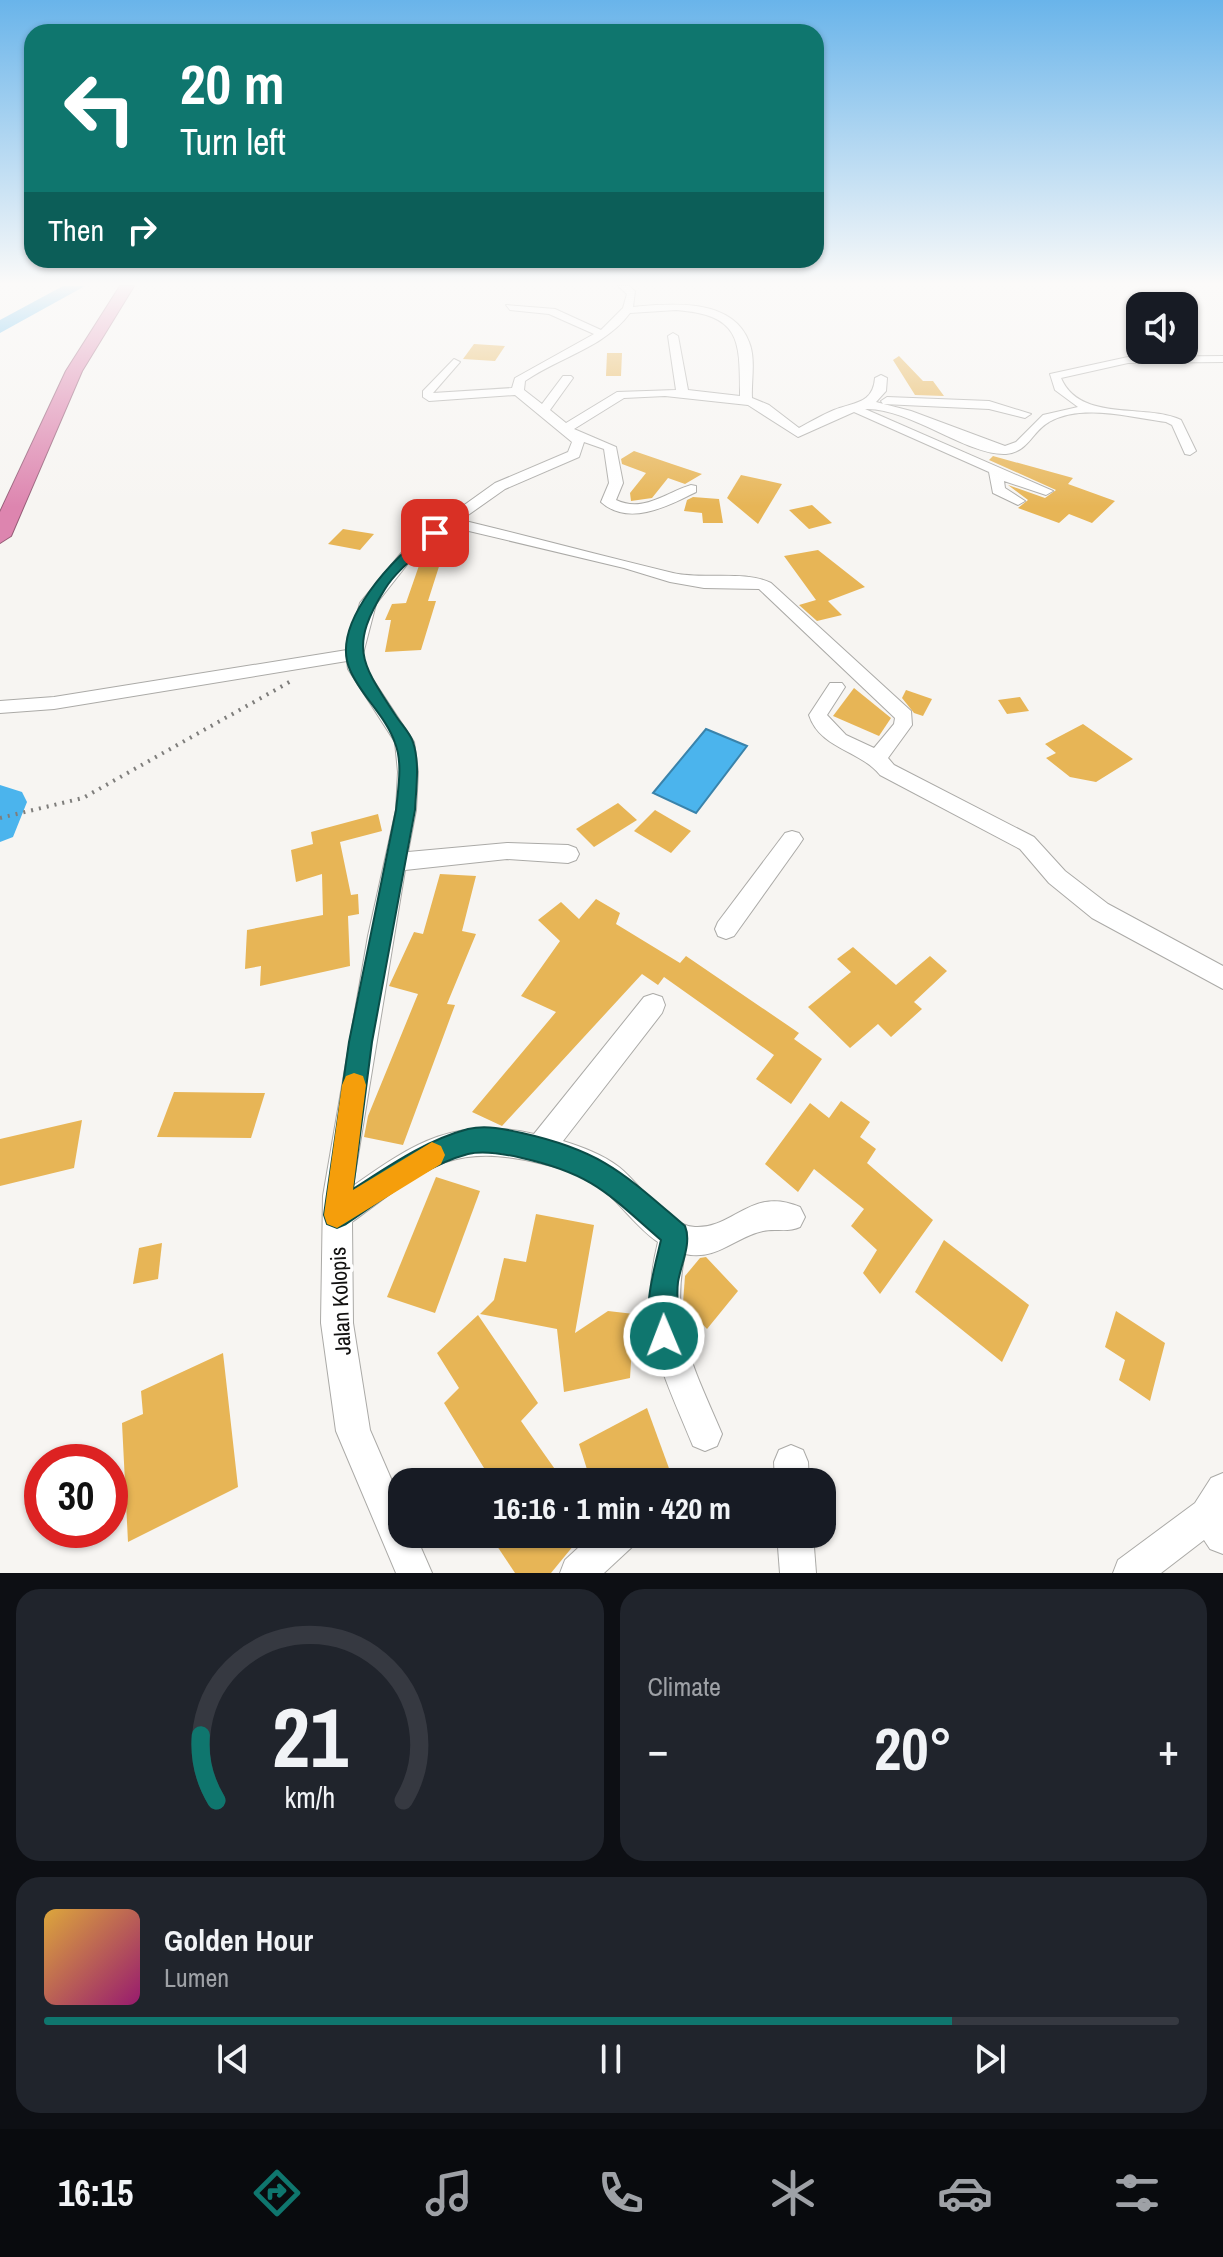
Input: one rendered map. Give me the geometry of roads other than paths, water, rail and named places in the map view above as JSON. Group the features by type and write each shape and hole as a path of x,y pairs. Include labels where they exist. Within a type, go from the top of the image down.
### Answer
{"highway":[{"path":"0,536 81,359"}],"street":[{"path":"518,391 519,380 551,359"},
{"path":"677,359 683,395"},
{"path":"745,359 746,400"},
{"path":"1089,409 1059,388 1054,376 1128,360 1184,359"},
{"path":"0,707 54,703 354,654 358,628 379,586 412,549 500,486 574,454 578,442 570,431 518,391 429,397 427,393 454,362"},
{"path":"544,410 567,378"},
{"path":"870,405 880,391 881,378"},
{"path":"570,431 607,401 630,392 746,400 762,406 798,433 853,408 894,400 985,405 1025,414"},
{"path":"870,405 907,414 999,450 1025,443 1043,420 1089,409 1169,419 1177,423 1190,451"},
{"path":"853,408 993,468 997,474 998,490 1018,501"},
{"path":"570,431 610,447 616,483 608,502 620,509 638,511 691,489"},
{"path":"997,474 1046,491"},
{"path":"449,522 670,577 704,583 757,582 765,586 904,716 903,725 877,758"},
{"name":"Jalan Kolopis","path":"354,654 357,669 404,742 408,772 406,810 361,1042 337,1215 337,1323 353,1431 414,1573"},
{"path":"836,687 818,715 821,724 839,740 877,758 882,767 901,778 1027,843 1057,877 1100,911 1223,978"},
{"path":"726,929 792,839"},
{"path":"395,862 507,851 568,854"},
{"path":"539,1149 653,1005"},
{"path":"337,1215 395,1175 443,1149 469,1141 498,1140 568,1156 606,1175 675,1235 706,1241 757,1215 773,1212 790,1217"},
{"path":"675,1235 664,1286 664,1336 705,1434"},
{"path":"1131,1573 1218,1514"},
{"path":"578,1573 604,1548"},
{"path":"796,1548 798,1573"}],"water":[{"path":"706,729 747,746 696,813 653,793"}],"waterway":[{"path":"0,799 9,802 0,827"}]}
